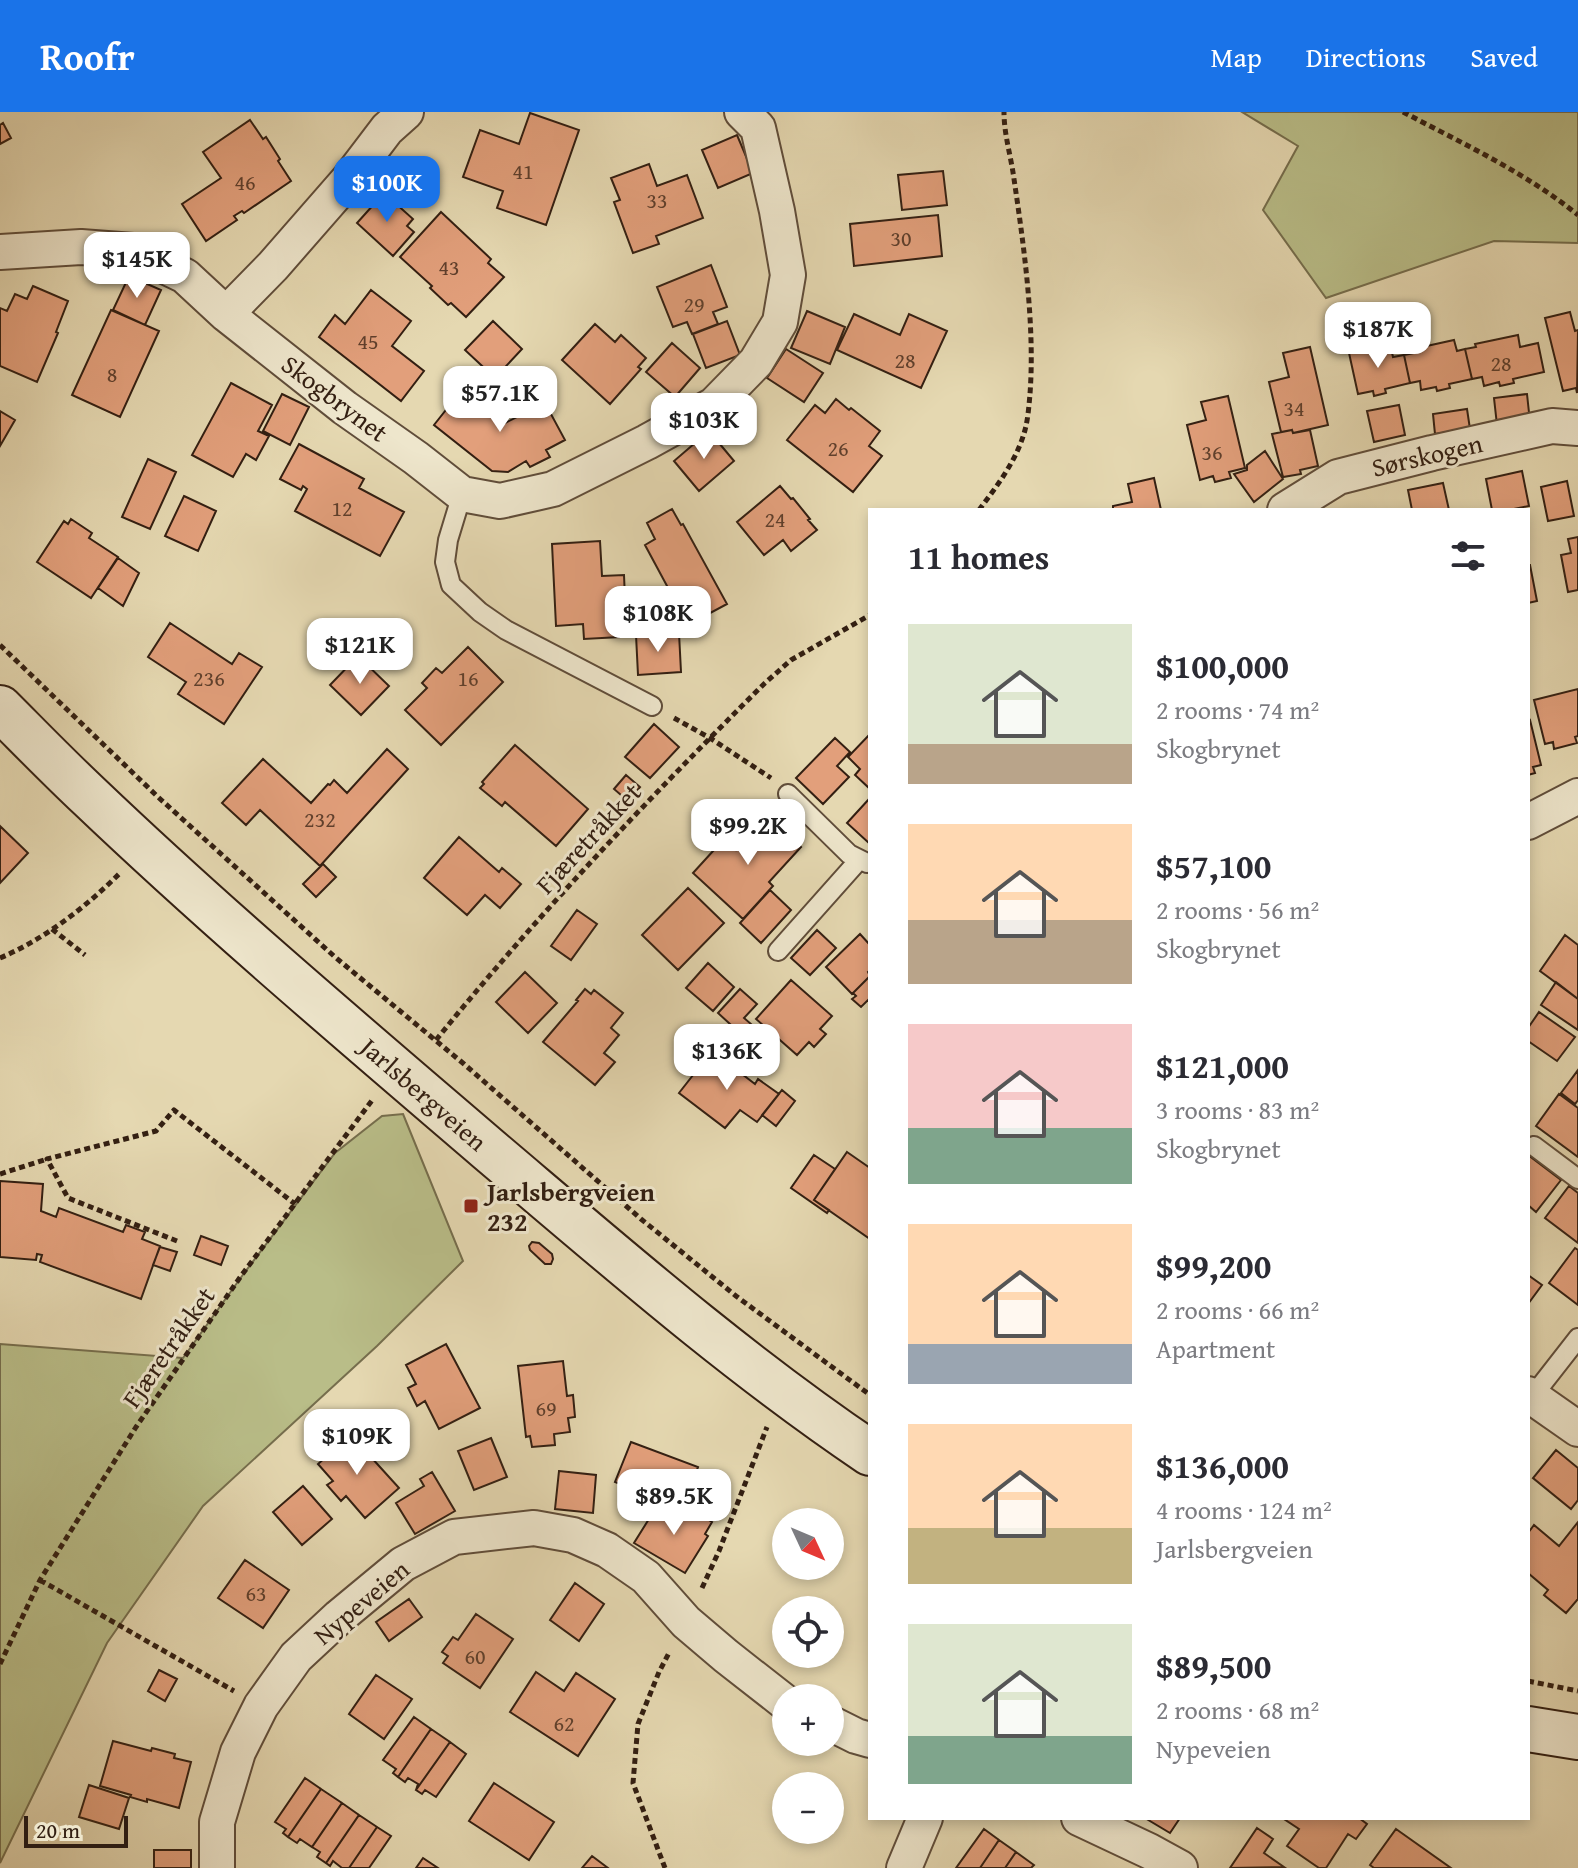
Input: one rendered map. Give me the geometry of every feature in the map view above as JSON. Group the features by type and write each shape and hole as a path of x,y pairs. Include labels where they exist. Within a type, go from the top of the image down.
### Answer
{"main road":[{"name":"Jarlsbergveien","path":"0,708 89,797 394,1068 722,1345 789,1397 868,1452"},
{"path":"1530,1729 1578,1737"}],"street":[{"path":"226,314 273,266 349,179 387,129 406,112"},
{"name":"Skogbrynet","path":"0,252 81,247 133,251 185,276 226,314 345,408 462,494 500,501 553,489 647,442 714,405 756,362 780,322 788,275 758,128 742,112"},
{"name":"Sørskogen","path":"1288,508 1338,477 1552,426 1578,428"},
{"path":"1530,821 1578,796"},
{"path":"1530,1395 1578,1429"},
{"name":"Nypeveien","path":"217,1868 217,1822 238,1752 261,1706 296,1657 403,1564 454,1537 534,1528 573,1535 607,1550 646,1577 686,1622 772,1692"},
{"path":"844,1730 868,1739"},
{"path":"904,1868 924,1820"},
{"path":"1083,1820 1180,1868"}],"lane":[{"path":"462,494 448,540 445,562 451,585 480,612 506,630 652,706"},
{"path":"778,951 864,862 849,854 788,794"},
{"path":"1534,1146 1578,1179"},
{"path":"1530,1395 1578,1338"}],"path":[{"path":"980,508 1014,458 1025,430 1032,361 1023,256 1014,177 1004,131 1004,112"},
{"path":"1403,112 1523,178 1578,215"},
{"name":"Fjæretråkket","path":"436,1040 491,972 600,852 765,683 791,660 868,616"},
{"path":"0,645 208,843 335,957 436,1040 641,1219 736,1296 868,1394"},
{"path":"652,706 710,738 768,776 788,794"},
{"path":"0,958 52,929 111,882 145,848"},
{"path":"52,929 85,955"},
{"name":"Fjæretråkket","path":"0,1664 40,1580 144,1416 241,1276 394,1068"},
{"path":"0,1174 156,1131 174,1110 295,1204"},
{"path":"47,1159 68,1198 177,1241"},
{"path":"40,1580 261,1706"},
{"path":"1530,1681 1578,1691"}],"green space":[{"path":"1242,112 1578,112 1578,243 1494,241 1326,298 1263,210 1298,146"},
{"path":"403,1114 463,1261 377,1346 203,1506 107,1643 0,1863 0,1344 183,1358 335,1153 382,1116"}],"building":[{"path":"530,113 579,130 546,225 497,208 503,191 463,177 480,130 519,144"},
{"path":"250,120 263,139 266,137 291,181 244,213 242,211 234,216 237,220 206,241 182,204 221,178 203,152"},
{"path":"3,123 11,138 0,144 0,125"},
{"path":"737,135 753,173 718,188 702,150"},
{"path":"649,164 657,186 687,175 703,218 656,236 659,244 633,253 614,202 620,200 611,178"},
{"path":"943,171 947,205 902,210 898,175"},
{"path":"384,193 413,219 407,226 414,232 393,256 357,223"},
{"path":"441,212 491,259 488,263 504,277 466,317 451,303 448,305 400,257"},
{"path":"938,215 942,256 854,266 850,224"},
{"path":"711,265 727,307 713,312 718,324 692,334 687,322 673,327 657,287"},
{"path":"129,276 161,290 145,325 113,310"},
{"path":"33,286 68,301 37,382 0,366 0,308 7,311 15,294 27,299"},
{"path":"371,290 411,321 392,346 424,371 401,401 319,337 335,315 345,324"},
{"path":"111,310 159,331 120,417 72,395"},
{"path":"807,311 845,327 830,364 791,348"},
{"path":"1570,312 1575,331 1578,330 1577,393 1576,388 1563,391 1545,318"},
{"path":"854,314 900,335 909,314 947,331 921,388 837,350"},
{"path":"493,321 522,349 495,378 465,350"},
{"path":"727,321 740,355 706,368 693,334"},
{"path":"595,324 615,342 621,335 646,358 638,367 641,369 610,404 562,360"},
{"path":"1518,335 1520,347 1538,343 1544,372 1513,379 1514,383 1500,386 1499,382 1484,386 1482,377 1472,379 1465,349"},
{"path":"1454,340 1457,351 1465,349 1472,379 1449,384 1450,388 1437,391 1436,387 1421,390 1420,381 1410,383 1404,355 1414,353 1413,349"},
{"path":"672,343 700,368 675,397 646,372"},
{"path":"1390,344 1393,357 1404,355 1410,383 1385,389 1386,393 1374,396 1373,391 1358,394 1349,353"},
{"path":"1310,347 1328,425 1293,433 1292,430 1281,432 1269,382 1289,377 1283,353"},
{"path":"786,349 823,373 804,402 767,378"},
{"path":"231,383 272,405 258,431 269,436 256,460 246,454 233,477 192,455"},
{"path":"461,391 503,424 545,403 565,440 546,450 550,457 530,467 526,461 508,472 492,471 434,425"},
{"path":"282,394 309,407 290,445 263,431"},
{"path":"1527,394 1530,422 1497,425 1494,398"},
{"path":"1228,396 1245,468 1229,472 1231,478 1215,482 1213,476 1200,480 1187,425 1206,420 1201,402"},
{"path":"836,399 880,431 869,446 882,456 853,492 787,440 815,405 825,413"},
{"path":"1399,405 1405,435 1374,442 1367,411"},
{"path":"1467,409 1470,429 1435,434 1433,414"},
{"path":"0,411 15,420 0,446"},
{"path":"1292,430 1293,433 1310,430 1318,466 1300,470 1301,474 1283,477 1272,434"},
{"path":"709,431 734,461 699,491 674,461"},
{"path":"299,444 364,479 359,488 404,512 380,556 295,511 307,489 303,486 301,490 280,479"},
{"path":"1265,451 1283,479 1254,502 1234,474 1247,470 1247,465"},
{"path":"148,459 176,472 150,529 122,517"},
{"path":"1522,471 1529,506 1492,508 1486,479"},
{"path":"1154,478 1161,508 1113,508 1132,502 1128,484"},
{"path":"1567,481 1574,516 1548,521 1541,487"},
{"path":"1443,483 1449,508 1412,508 1408,490"},
{"path":"780,486 817,530 791,551 783,540 764,555 737,522"},
{"path":"184,496 216,511 198,551 165,536"},
{"path":"672,509 727,604 688,625 645,545 655,539 647,523"},
{"path":"71,519 92,533 89,538 118,557 91,598 37,562 64,521 68,524"},
{"path":"1578,537 1578,590 1568,592 1561,555 1571,553 1568,539"},
{"path":"600,541 602,576 624,575 626,622 620,622 620,637 584,639 583,624 556,626 552,544"},
{"path":"118,558 139,573 123,606 98,588"},
{"path":"1530,565 1537,601 1530,603"},
{"path":"170,623 232,664 239,653 262,667 224,724 178,694 186,682 148,657"},
{"path":"679,633 681,672 638,675 636,635"},
{"path":"468,647 503,682 441,745 405,710 427,688 422,683 436,668 442,673"},
{"path":"358,656 389,686 361,715 330,685"},
{"path":"1578,689 1577,743 1554,749 1553,742 1545,744 1534,700"},
{"path":"1530,720 1541,765 1533,767 1535,773 1530,774"},
{"path":"654,724 679,747 650,778 625,757"},
{"path":"868,736 868,787 855,775 860,769 848,757"},
{"path":"835,738 850,752 837,766 849,777 823,804 796,778"},
{"path":"515,745 588,809 556,846 505,802 502,806 480,788"},
{"path":"387,749 408,769 320,866 260,810 246,825 222,803 263,759 311,803 334,780 347,793"},
{"path":"626,775 640,787 628,801 614,789"},
{"path":"868,800 868,842 847,823"},
{"path":"767,816 801,847 769,882 773,886 743,919 693,873 724,839 736,850"},
{"path":"0,826 28,853 0,883"},
{"path":"459,837 499,872 502,868 521,884 500,908 485,895 467,915 424,878"},
{"path":"323,864 336,877 316,897 303,884"},
{"path":"688,888 724,923 678,970 642,935"},
{"path":"770,890 791,910 761,943 740,923"},
{"path":"577,910 597,924 571,960 551,946"},
{"path":"817,930 836,948 810,975 791,958"},
{"path":"860,934 868,943 868,978 852,994 826,967"},
{"path":"1565,935 1578,945 1578,999 1540,971"},
{"path":"708,963 734,987 713,1011 686,988"},
{"path":"525,972 557,1003 528,1033 496,1002"},
{"path":"868,978 868,1000 861,1007 852,999 856,996 853,993"},
{"path":"791,980 832,1016 820,1029 826,1034 814,1047 809,1042 797,1055 756,1019"},
{"path":"1556,982 1578,999 1578,1030 1541,1005"},
{"path":"585,989 591,994 594,990 623,1013 611,1028 619,1035 604,1053 615,1062 595,1085 543,1042"},
{"path":"740,989 757,1004 744,1018 751,1024 742,1035 718,1013"},
{"path":"1539,1012 1575,1037 1557,1061 1530,1042 1530,1025"},
{"path":"712,1051 755,1084 758,1079 779,1094 757,1122 740,1110 725,1128 679,1093"},
{"path":"1578,1070 1578,1100 1575,1104 1561,1093"},
{"path":"782,1090 795,1101 776,1126 762,1115"},
{"path":"1559,1094 1578,1108 1578,1157 1536,1126"},
{"path":"847,1152 868,1167 868,1238 814,1200"},
{"path":"814,1155 835,1169 814,1200 829,1210 827,1213 791,1188"},
{"path":"1530,1157 1561,1180 1536,1212 1530,1207"},
{"path":"0,1181 43,1184 41,1211 56,1217 59,1208 123,1232 126,1225 145,1232 142,1239 160,1246 141,1299 40,1262 42,1255 37,1254 36,1260 0,1257"},
{"path":"1569,1186 1578,1193 1578,1243 1545,1218"},
{"path":"201,1236 228,1246 221,1265 194,1255"},
{"path":"532,1242 539,1243 552,1254 551,1264 545,1264 530,1250"},
{"path":"160,1247 177,1252 170,1271 153,1265"},
{"path":"1575,1248 1578,1250 1578,1305 1549,1283"},
{"path":"1530,1276 1542,1285 1530,1301"},
{"path":"446,1344 480,1408 439,1429 425,1401 417,1406 408,1388 416,1384 406,1365"},
{"path":"563,1361 567,1396 573,1395 575,1417 568,1418 570,1432 554,1434 555,1445 532,1447 530,1436 526,1437 518,1366"},
{"path":"351,1435 399,1488 365,1518 346,1496 341,1501 327,1485 333,1481 318,1464"},
{"path":"491,1438 507,1477 474,1490 458,1451"},
{"path":"631,1442 698,1467 683,1508 653,1497 649,1508 630,1501 634,1490 615,1482"},
{"path":"1556,1450 1578,1468 1578,1500 1571,1509 1533,1478"},
{"path":"559,1471 596,1475 593,1513 555,1509"},
{"path":"432,1472 455,1511 415,1534 396,1503 424,1486 420,1479"},
{"path":"303,1486 332,1519 302,1545 273,1512"},
{"path":"657,1506 682,1520 689,1508 712,1522 705,1534 708,1536 685,1573 634,1543"},
{"path":"1578,1522 1578,1599 1566,1613 1544,1595 1548,1590 1530,1575 1530,1530 1534,1525 1559,1546"},
{"path":"245,1560 289,1590 263,1628 218,1598"},
{"path":"575,1583 604,1604 579,1641 550,1620"},
{"path":"409,1599 422,1617 389,1641 376,1622"},
{"path":"476,1614 513,1639 480,1688 443,1663 448,1656 442,1652 453,1637 458,1640"},
{"path":"159,1670 177,1679 165,1701 148,1691"},
{"path":"536,1672 564,1691 576,1673 615,1699 578,1756 510,1712"},
{"path":"376,1675 412,1699 384,1739 349,1714"},
{"path":"414,1717 431,1729 398,1777 393,1773 396,1769 383,1760"},
{"path":"431,1729 450,1742 416,1790 418,1784 408,1778 405,1782 398,1777"},
{"path":"113,1741 175,1754 174,1758 191,1762 179,1808 147,1799 147,1802 100,1786"},
{"path":"450,1742 466,1754 436,1797 425,1790 422,1794 416,1790"},
{"path":"305,1778 321,1789 288,1837 283,1833 286,1829 275,1822"},
{"path":"494,1783 554,1822 529,1860 469,1821"},
{"path":"89,1785 129,1798 119,1829 79,1817"},
{"path":"321,1789 342,1803 312,1847 300,1839 297,1843 288,1837"},
{"path":"342,1803 359,1815 326,1863 317,1857 320,1852 312,1847"},
{"path":"359,1815 377,1827 349,1868 342,1868 333,1861 330,1866 326,1863"},
{"path":"1148,1820 1179,1820 1170,1833"},
{"path":"1286,1820 1362,1820 1367,1824 1356,1839 1348,1834 1326,1868 1319,1868 1287,1846 1299,1829"},
{"path":"377,1827 391,1836 369,1868 349,1868"},
{"path":"1257,1828 1273,1839 1264,1853 1284,1867 1230,1868"},
{"path":"984,1829 999,1840 980,1868 956,1868"},
{"path":"1396,1829 1451,1868 1374,1868 1370,1865"},
{"path":"999,1840 1016,1852 1005,1868 980,1868"},
{"path":"154,1850 191,1850 191,1868 154,1868"},
{"path":"1016,1852 1034,1865 1031,1868 1005,1868"},
{"path":"592,1856 608,1868 582,1868"},
{"path":"423,1858 438,1868 416,1868"}],"place":[{"name":"Jarlsbergveien 232","path":"471,1206"}]}
